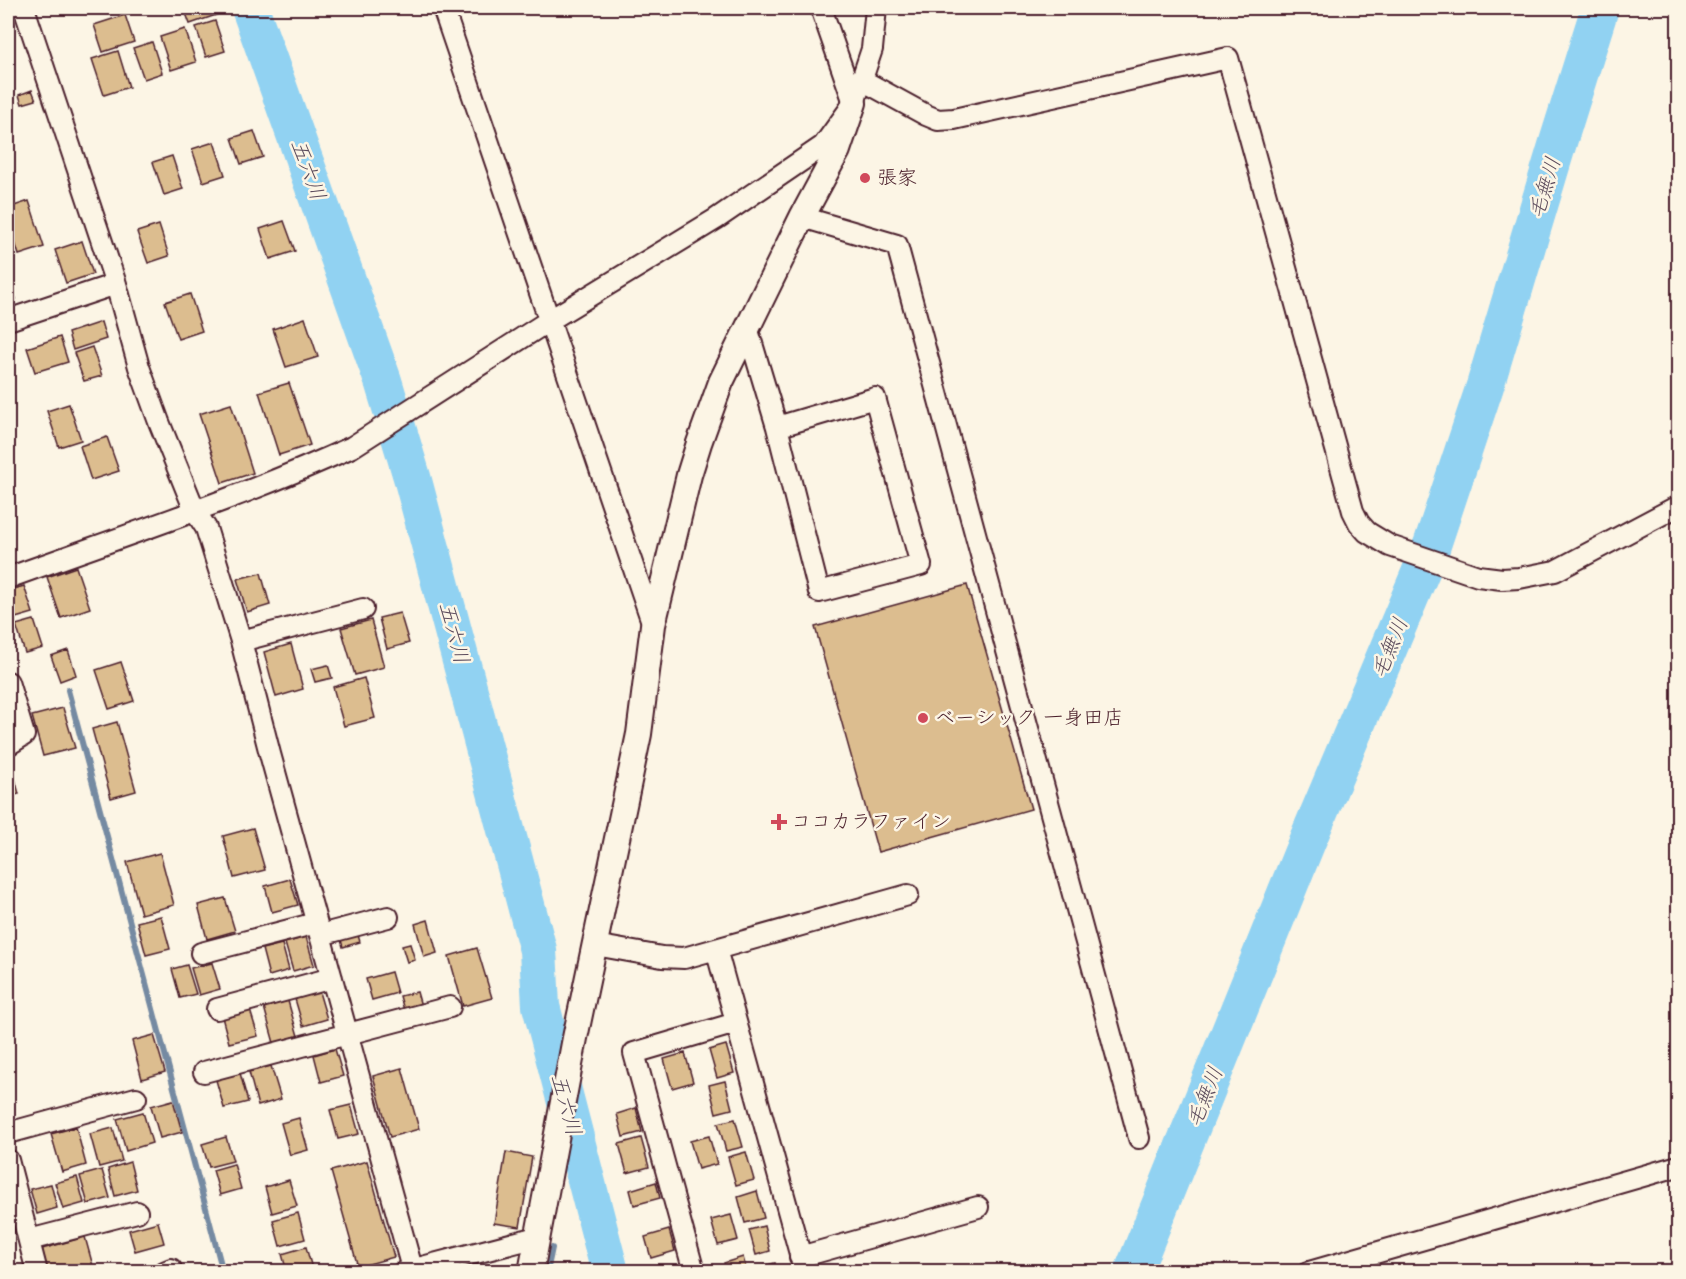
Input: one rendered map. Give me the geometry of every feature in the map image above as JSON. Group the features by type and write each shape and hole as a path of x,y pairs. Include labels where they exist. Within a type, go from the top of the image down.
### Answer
{"street":[{"path":"24,8 116,284 139,367 195,511 206,528 241,641 348,1035 409,1271 537,1237"},
{"path":"444,8 653,625"},
{"path":"821,8 854,103"},
{"path":"531,1272 575,1038 639,734 653,625 689,476 721,382 802,217 830,148 854,103 872,49 876,8"},
{"path":"862,80 938,120 954,119 1228,58 1353,511 1367,532 1390,546 1478,576 1502,579 1519,578 1555,571 1677,512"},
{"path":"8,578 195,511 352,447 550,320 830,148"},
{"path":"802,217 897,245 1139,1138"},
{"path":"8,320 116,284"},
{"path":"747,327 777,428 819,592 921,565 875,398 777,428"},
{"path":"241,641 363,609"},
{"path":"8,682 24,735 8,745"},
{"path":"595,945 662,957 684,958 908,895"},
{"path":"201,953 388,916"},
{"path":"716,949 802,1264 978,1207"},
{"path":"217,1009 332,978"},
{"path":"204,1072 450,1007"},
{"path":"694,1272 634,1053 736,1023"},
{"path":"8,1133 136,1098"},
{"path":"8,1160 11,1184 38,1272"},
{"path":"1309,1272 1678,1166"},
{"path":"29,1240 137,1212"},
{"path":"164,1272 171,1269 172,1272"}],"building":[{"path":"184,8 213,8 216,15 190,24"},
{"path":"125,15 134,42 103,52 94,25"},
{"path":"215,21 225,51 206,57 196,27"},
{"path":"185,29 196,62 171,70 160,37"},
{"path":"152,42 162,73 144,79 133,48"},
{"path":"118,51 129,87 104,95 92,59"},
{"path":"32,90 36,100 22,104 19,95"},
{"path":"254,131 263,157 241,164 232,138"},
{"path":"214,142 225,175 203,182 192,149"},
{"path":"172,156 183,189 164,195 153,162"},
{"path":"29,201 44,247 19,255 8,220 8,208"},
{"path":"284,221 295,251 270,259 260,229"},
{"path":"159,225 169,256 148,263 137,232"},
{"path":"82,241 93,274 66,283 55,250"},
{"path":"8,274 16,299 8,301"},
{"path":"190,294 202,331 178,339 165,302"},
{"path":"305,318 318,357 286,367 273,329"},
{"path":"101,322 106,339 73,350 68,333"},
{"path":"60,337 68,362 35,372 27,348"},
{"path":"92,347 102,376 84,381 74,353"},
{"path":"289,383 310,445 279,455 259,392"},
{"path":"69,404 81,440 59,447 47,411"},
{"path":"231,404 253,473 222,483 199,414"},
{"path":"107,437 119,471 91,480 80,446"},
{"path":"76,567 90,608 61,618 47,577"},
{"path":"261,573 270,605 247,612 237,579"},
{"name":"ベーシック 一身田店","path":"967,585 1031,809 878,852 815,627"},
{"path":"24,586 33,613 12,619 8,605 8,591"},
{"path":"400,613 409,643 387,649 379,618"},
{"path":"34,620 43,648 25,653 16,625"},
{"path":"371,620 384,667 355,675 341,628"},
{"path":"291,644 303,689 276,697 264,652"},
{"path":"68,650 76,675 60,681 51,656"},
{"path":"121,662 134,701 109,709 96,670"},
{"path":"328,665 332,678 315,682 311,669"},
{"path":"364,678 375,718 344,726 333,687"},
{"path":"63,708 75,748 43,756 32,716"},
{"path":"117,722 136,791 111,798 92,729"},
{"path":"13,771 19,794 8,797 8,773"},
{"path":"253,828 265,870 234,878 223,836"},
{"path":"160,853 174,905 141,914 127,862"},
{"path":"290,879 298,905 272,912 265,886"},
{"path":"225,898 235,931 207,939 198,905"},
{"path":"161,916 170,949 146,955 137,922"},
{"path":"428,920 437,953 424,957 415,924"},
{"path":"358,935 360,942 343,947 341,940"},
{"path":"306,937 314,965 293,971 285,943"},
{"path":"282,944 289,970 269,976 262,949"},
{"path":"410,944 415,960 407,962 402,946"},
{"path":"477,948 492,998 463,1006 449,956"},
{"path":"212,963 220,989 199,995 191,968"},
{"path":"187,965 196,994 180,998 172,969"},
{"path":"391,972 397,993 372,1000 366,979"},
{"path":"319,992 327,1019 303,1026 295,999"},
{"path":"417,992 421,1006 404,1010 400,996"},
{"path":"288,1001 298,1036 274,1043 264,1007"},
{"path":"250,1010 258,1036 229,1043 222,1017"},
{"path":"154,1035 165,1072 142,1079 132,1041"},
{"path":"726,1045 734,1073 717,1078 709,1050"},
{"path":"335,1049 343,1076 321,1082 314,1055"},
{"path":"685,1053 693,1082 672,1088 664,1059"},
{"path":"271,1066 281,1099 258,1106 249,1072"},
{"path":"402,1068 419,1129 390,1137 373,1076"},
{"path":"240,1073 248,1102 224,1108 216,1080"},
{"path":"725,1081 732,1109 716,1113 709,1085"},
{"path":"173,1100 182,1132 160,1138 151,1106"},
{"path":"351,1105 359,1134 338,1139 330,1110"},
{"path":"636,1108 642,1132 623,1137 617,1114"},
{"path":"143,1112 152,1143 126,1151 117,1119"},
{"path":"299,1118 308,1150 290,1155 281,1123"},
{"path":"735,1119 743,1147 726,1151 718,1123"},
{"path":"76,1127 86,1165 62,1172 51,1134"},
{"path":"113,1128 122,1161 99,1167 90,1134"},
{"path":"709,1136 717,1164 698,1169 690,1141"},
{"path":"226,1137 233,1161 209,1167 202,1144"},
{"path":"641,1138 649,1167 627,1173 619,1144"},
{"path":"506,1152 532,1157 520,1227 494,1223"},
{"path":"746,1152 754,1180 736,1185 728,1157"},
{"path":"367,1161 394,1257 358,1267 331,1171"},
{"path":"130,1162 137,1190 115,1196 108,1169"},
{"path":"234,1164 241,1189 220,1195 213,1170"},
{"path":"102,1170 110,1198 88,1204 80,1176"},
{"path":"77,1177 84,1203 63,1209 55,1183"},
{"path":"289,1180 297,1206 272,1213 265,1187"},
{"path":"656,1182 660,1198 634,1205 630,1190"},
{"path":"51,1184 57,1208 37,1214 30,1189"},
{"path":"757,1191 764,1218 745,1223 738,1197"},
{"path":"298,1213 305,1239 280,1246 273,1220"},
{"path":"731,1215 738,1240 718,1245 711,1220"},
{"path":"158,1222 164,1243 135,1251 129,1230"},
{"path":"764,1226 770,1251 756,1255 749,1230"},
{"path":"669,1230 675,1251 651,1258 645,1237"},
{"path":"85,1237 93,1266 73,1272 48,1272 42,1249"},
{"path":"306,1247 313,1272 287,1272 282,1254"},
{"path":"743,1257 747,1272 727,1272 724,1263"},
{"path":"775,1263 777,1272 762,1272 760,1267"},
{"path":"490,1266 492,1272 470,1272"}],"waterway":[{"name":"五六川","path":"250,8 383,381 412,477 538,950 541,1006 610,1272"},
{"name":"毛無川","path":"1133,1272 1308,839 1432,545 1485,386 1600,8"},
{"path":"68,690 223,1272"},
{"path":"547,1272 552,1248"}],"place":[{"name":"張家","path":"865,178"},
{"name":"ベーシック 一身田店","path":"923,718"},
{"name":"ココカラファイン","path":"779,822"}]}
